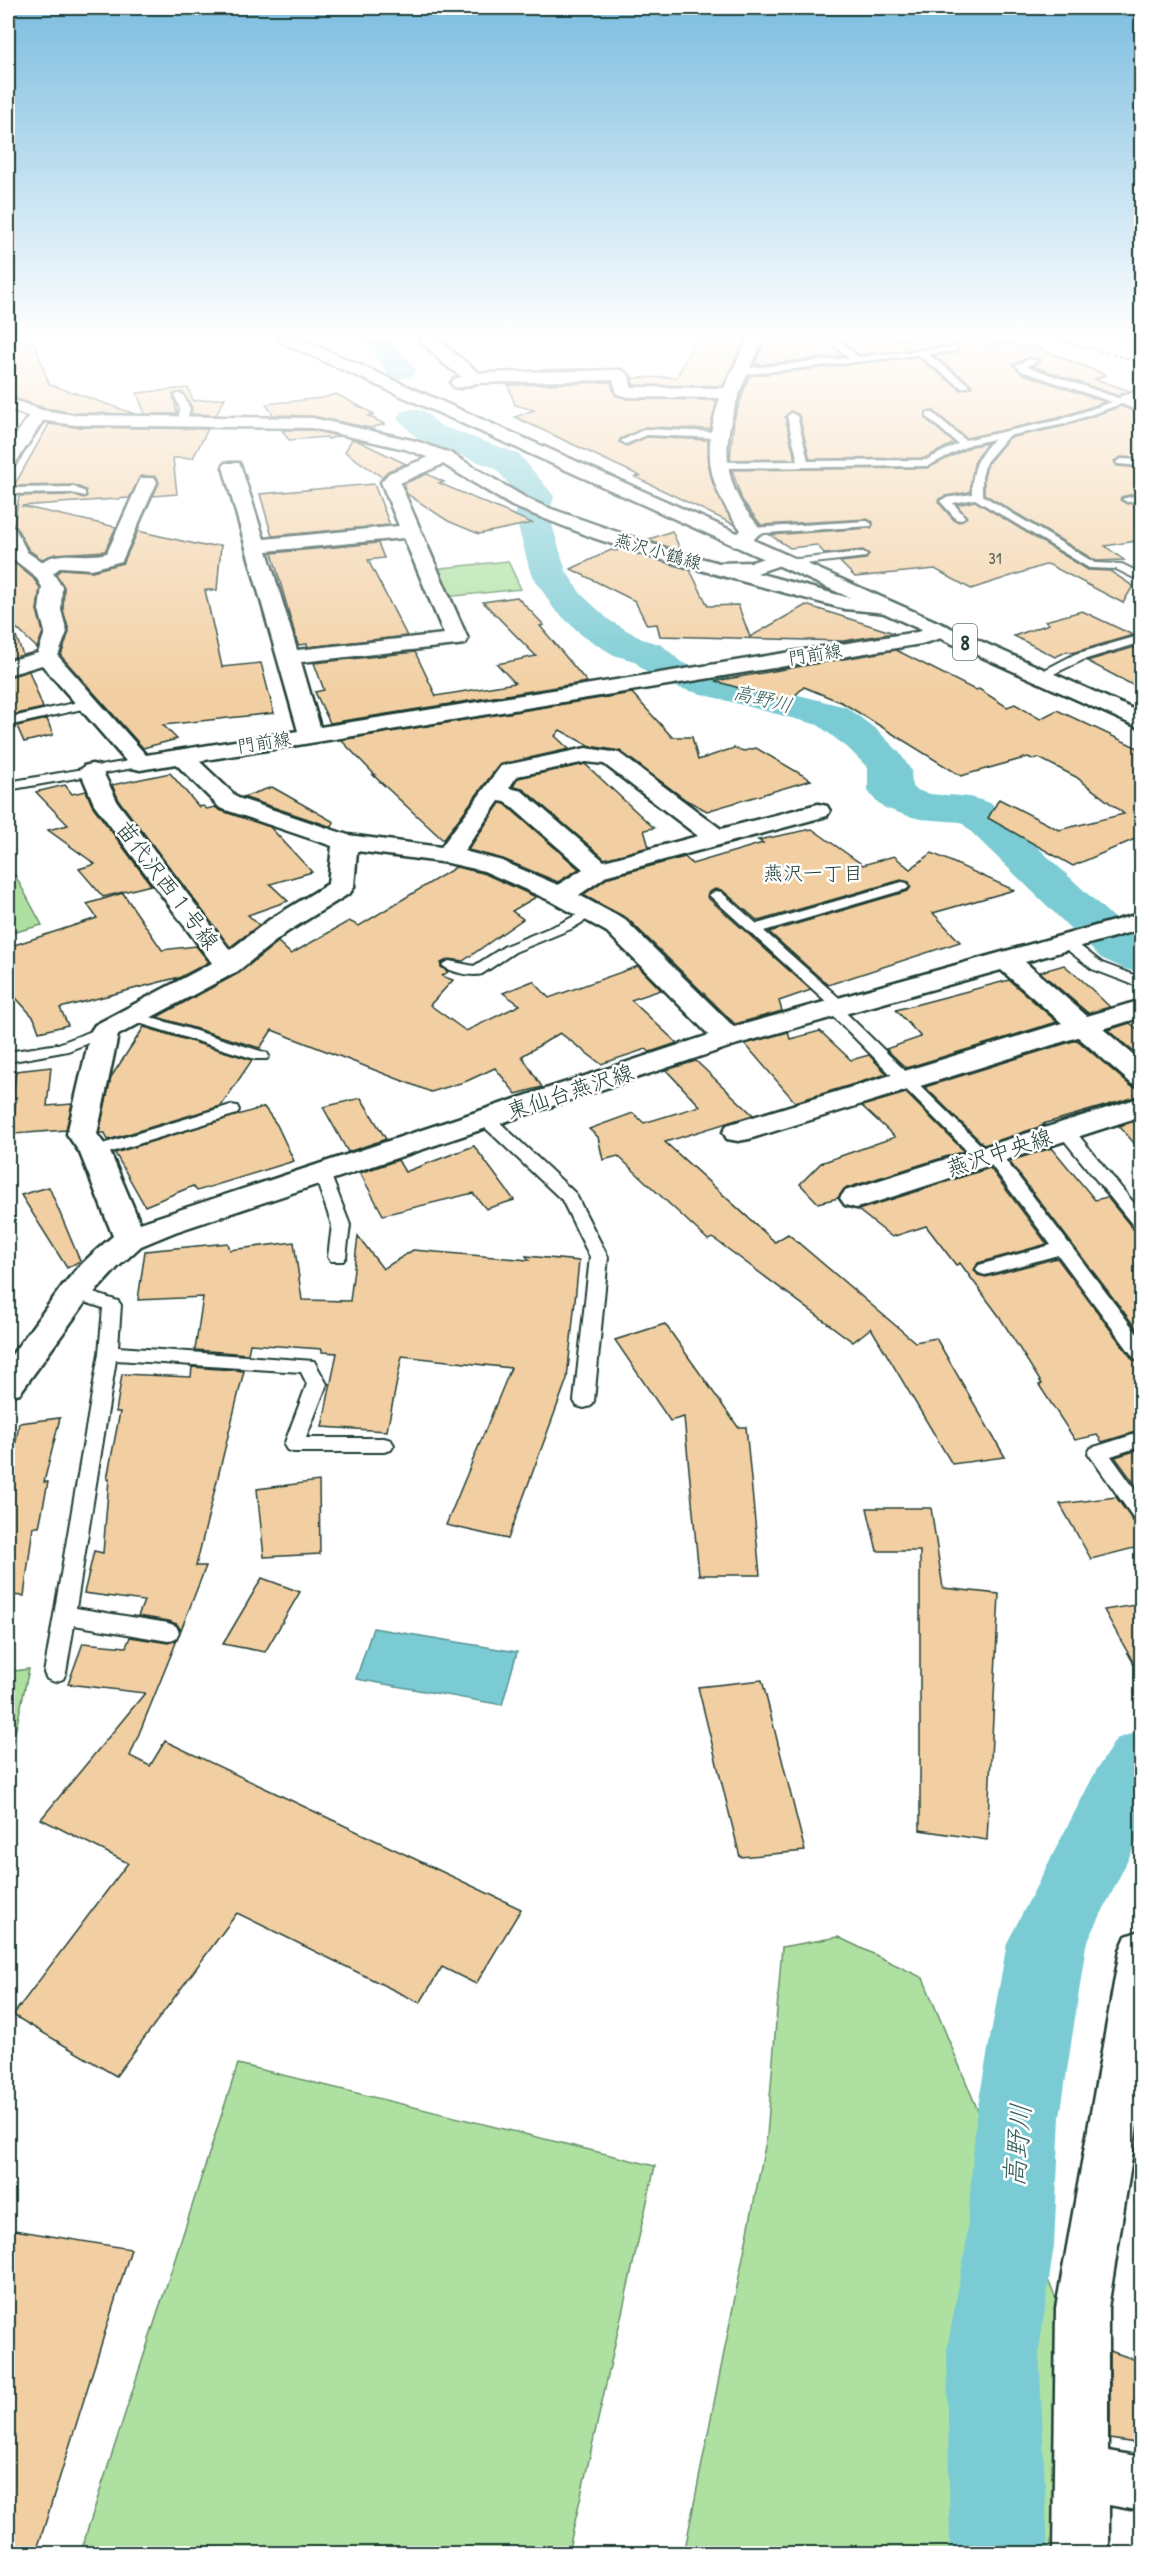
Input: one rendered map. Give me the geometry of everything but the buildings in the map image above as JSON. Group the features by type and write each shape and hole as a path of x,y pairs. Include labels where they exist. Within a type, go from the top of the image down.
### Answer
{"street":[{"path":"289,657 457,639 390,482 396,477 443,458"},
{"name":"燕沢小鶴線","path":"445,458 519,502 601,534 719,569 754,568 784,561"},
{"name":"8","path":"563,458 746,536 784,561 1142,722"},
{"path":"718,458 718,465 728,497 746,536"},
{"path":"232,467 312,735"},
{"path":"42,572 56,561 92,563 115,557 148,482"},
{"path":"256,546 411,531"},
{"path":"8,532 13,557 42,572 52,587 50,610 56,632 47,657"},
{"path":"719,569 845,603 887,607"},
{"name":"門前線","path":"140,763 921,638 940,631"},
{"path":"8,668 47,657"},
{"path":"47,657 140,763"},
{"path":"448,855 509,771 586,755 611,758 717,838"},
{"path":"181,756 229,802 302,829 345,842 448,855 493,866 560,895 616,926 728,1038"},
{"name":"苗代沢西１号線","path":"92,771 106,804 228,965 105,1031"},
{"path":"492,793 513,796 599,870"},
{"path":"560,895 599,870 818,811"},
{"path":"228,965 278,926 341,887 345,842"},
{"name":"東仙台燕沢線","path":"8,1384 75,1293 105,1260 130,1239 164,1225 728,1038 1130,924"},
{"path":"1006,960 1142,1078"},
{"path":"738,1132 1142,1008"},
{"path":"105,1031 82,1134 95,1152 130,1239"},
{"name":"燕沢中央線","path":"856,1198 1142,1106"},
{"path":"1081,2553 1082,2308 1142,1950"},
{"path":"1081,2473 1142,2484"}],"lane":[{"path":"802,458 804,464"},
{"path":"718,465 928,464 940,458"},
{"path":"977,496 976,482 984,458"},
{"path":"1120,462 1142,463"},
{"path":"8,491 74,490 81,494"},
{"path":"960,517 945,501 977,496 1093,566 1118,566 1142,579"},
{"path":"1127,499 1142,498"},
{"path":"746,536 867,524"},
{"path":"784,561 862,555"},
{"path":"1039,676 1079,657 1142,638"},
{"path":"8,722 87,705"},
{"path":"8,786 140,763"},
{"path":"754,929 902,886"},
{"path":"716,895 837,1008 906,1081 988,1155 1063,1248 1142,1354"},
{"path":"449,965 477,971 510,949 566,926 590,912"},
{"path":"1077,939 1097,966 1142,984"},
{"path":"131,1016 261,1056"},
{"path":"8,1057 62,1048 105,1031"},
{"path":"95,1152 231,1110"},
{"path":"486,1119 569,1197 599,1257 584,1401"},
{"path":"1065,1130 1142,1225"},
{"path":"322,1173 342,1225 337,1257"},
{"path":"986,1269 1063,1248"},
{"path":"55,1673 108,1353 112,1305 75,1293"},
{"path":"108,1353 307,1366 317,1384 294,1445 384,1445"},
{"path":"1142,1439 1098,1453 1142,1515"},
{"path":"65,1615 168,1632"}],"green space":[{"path":"508,561 521,589 445,597 432,569"},
{"path":"15,875 42,925 8,934 8,877"},
{"path":"29,1669 13,1742 8,1749 8,1672"},
{"path":"838,1937 923,1978 1065,2321 1082,2553 684,2554 767,2136 782,1947"},
{"path":"238,2064 655,2166 568,2553 80,2553"}],"water":[{"path":"373,1628 517,1652 502,1705 356,1679"}],"waterway":[{"name":"高野川","path":"497,458 507,461 537,496 532,515 548,571 567,601 596,628 628,647 648,653 667,670 693,680 832,716 863,739 889,767 890,791 920,806 975,812 1118,948 1142,959"},
{"name":"高野川","path":"999,2554 993,2350 1010,2245 1018,2117 1047,1943 1122,1794 1142,1761"}],"district":[{"name":"燕沢一丁目","path":"813,872"}]}
